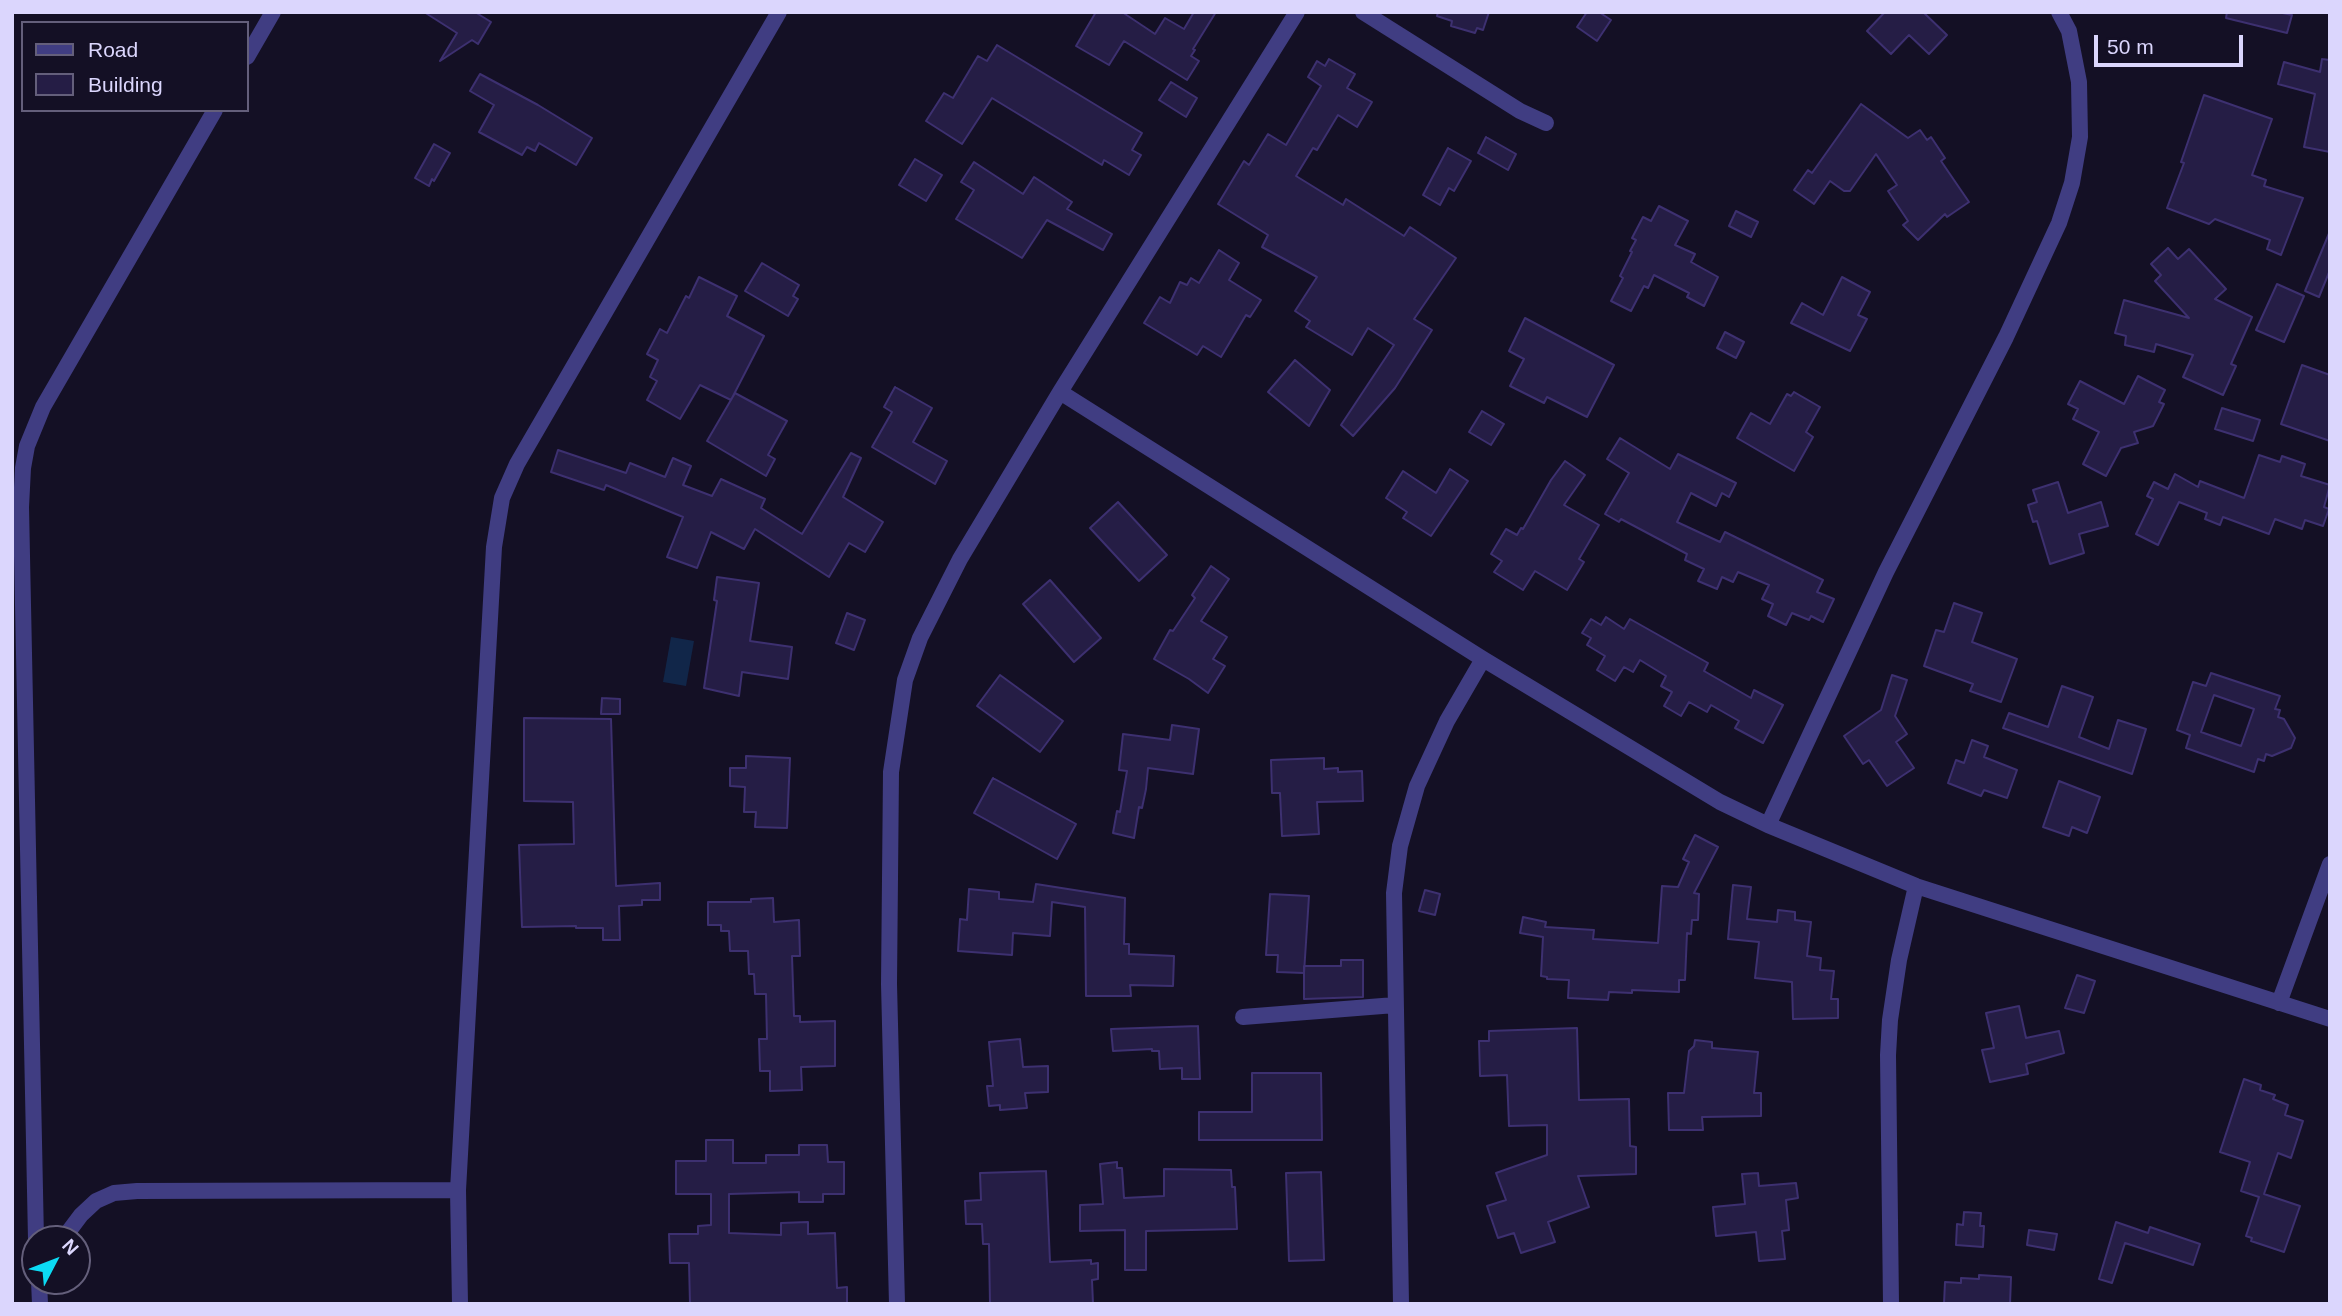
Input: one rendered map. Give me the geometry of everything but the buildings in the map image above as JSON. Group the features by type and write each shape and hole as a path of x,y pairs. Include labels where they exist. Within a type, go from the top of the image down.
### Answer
{"street":[{"path":"248,55 273,12"},
{"path":"460,1304 457,1191 493,561 502,498 516,464 779,12"},
{"path":"897,1304 889,984 891,772 905,680 920,638 960,559 1060,392 1297,12"},
{"path":"1363,12 1520,111 1546,122"},
{"path":"1768,825 1886,572 2006,337 2059,223 2072,183 2080,137 2079,82 2069,30 2059,12"},
{"path":"36,1225 21,521 23,468 27,446 43,407 214,112"},
{"path":"1060,392 1483,659 1689,785 1768,825 1916,886 2330,1019"},
{"path":"1401,1304 1394,893 1400,846 1417,786 1447,721 1483,659"},
{"path":"2279,1003 2330,864"},
{"path":"1891,1304 1889,1043 1899,960 1916,886"},
{"path":"1243,1017 1395,1005"},
{"path":"73,1225 80,1214 96,1201 114,1193 457,1191"}],"water":[{"path":"671,637 694,641 686,686 663,682"}]}
